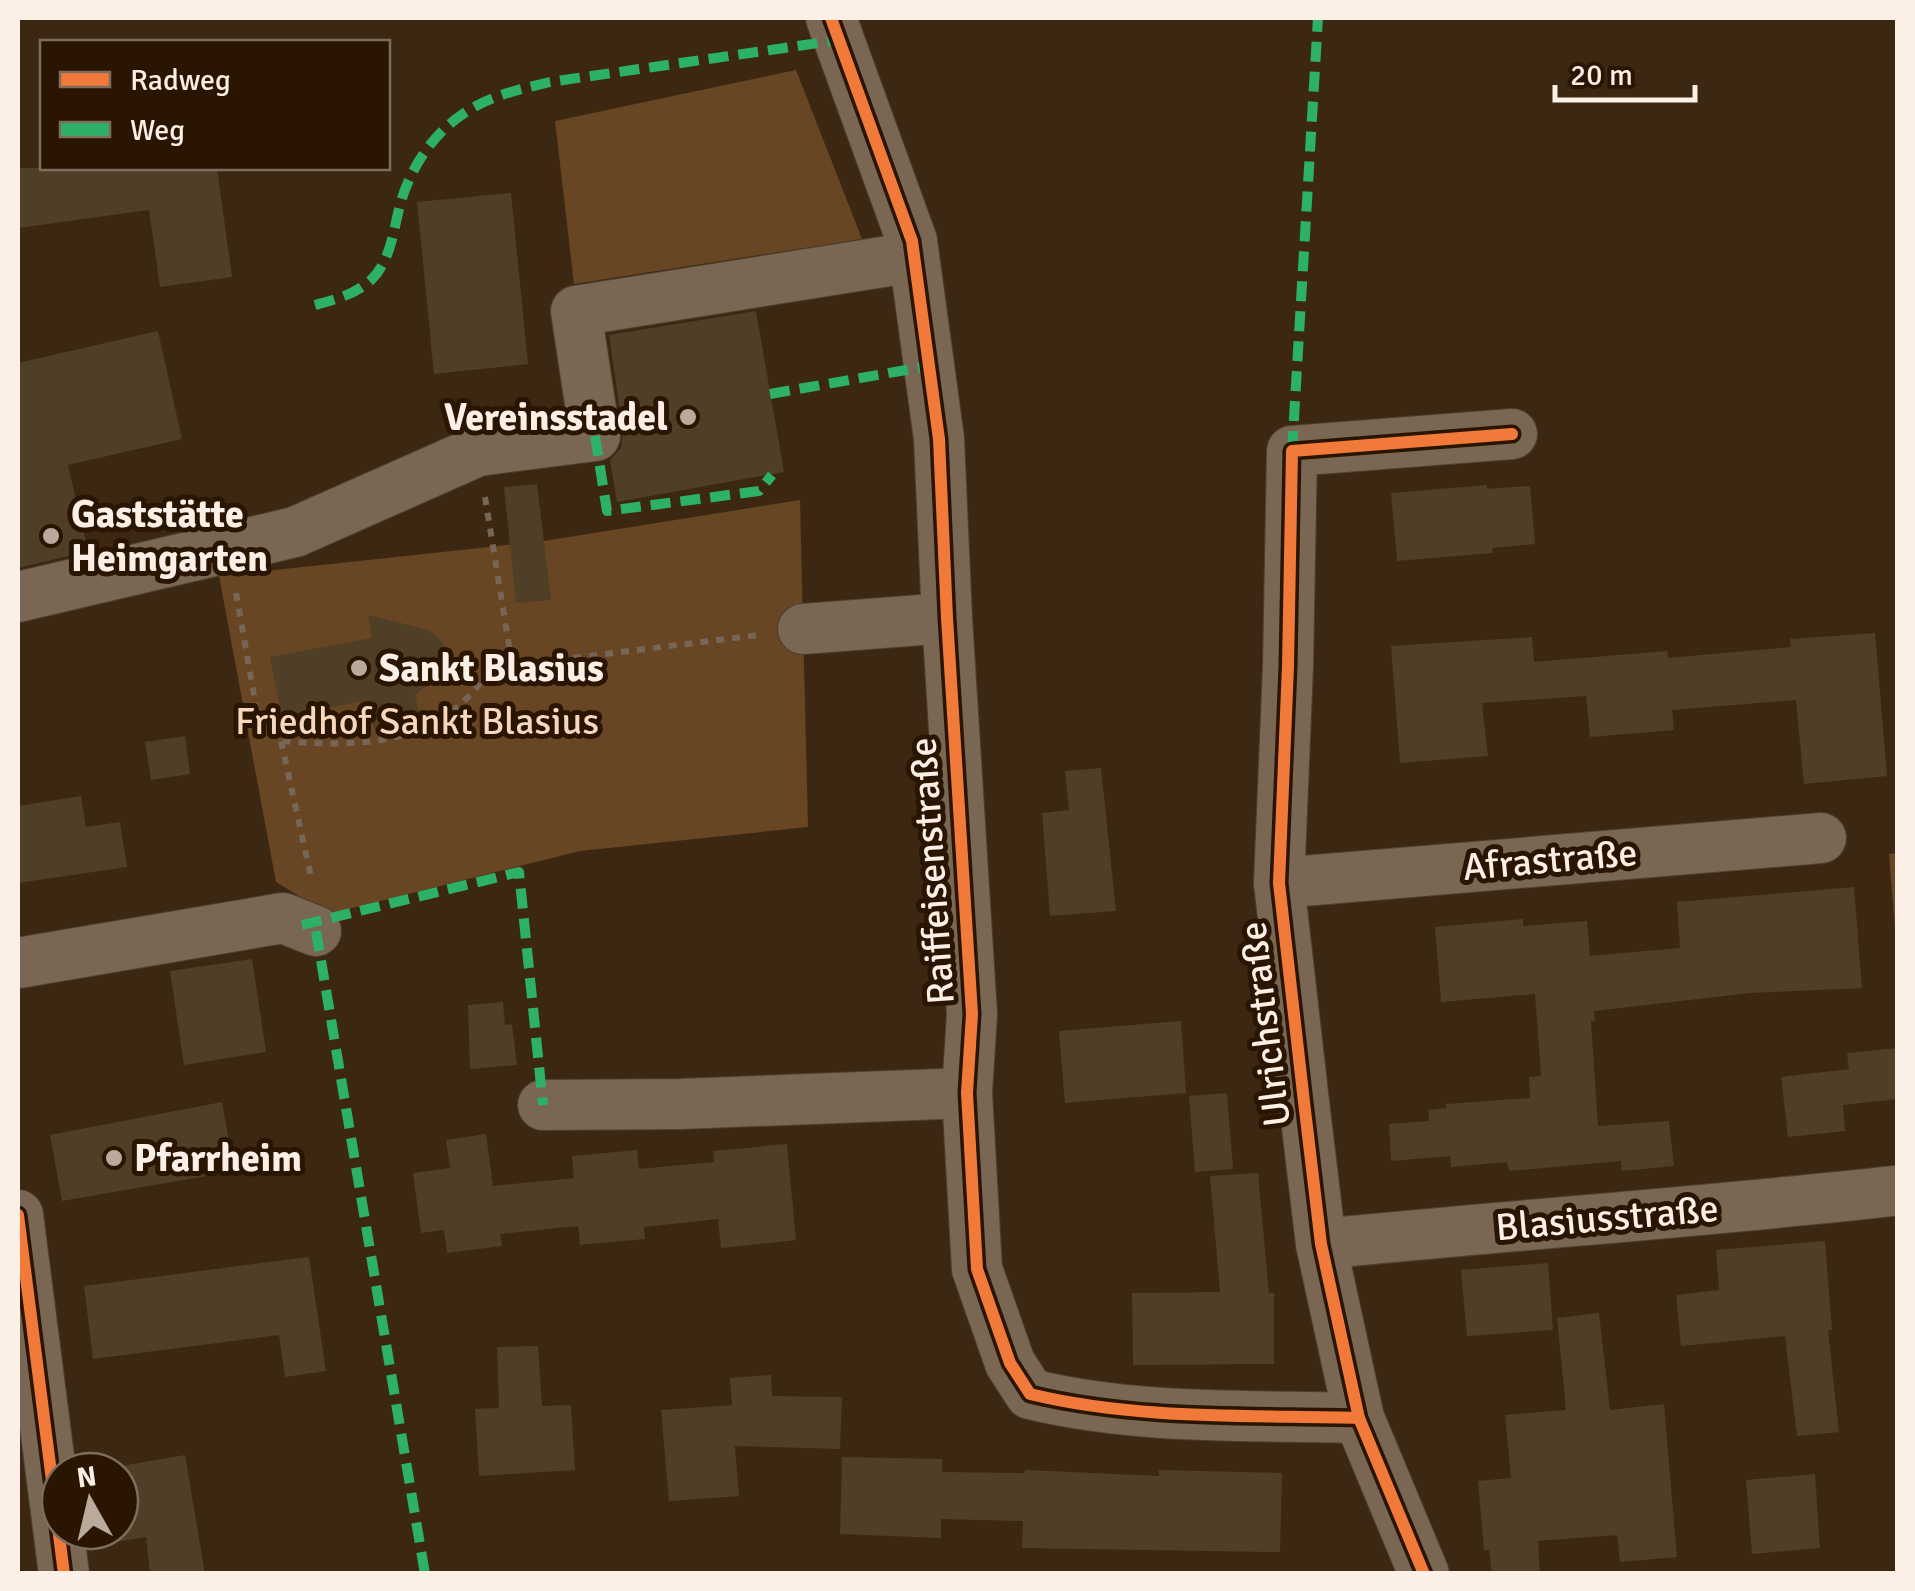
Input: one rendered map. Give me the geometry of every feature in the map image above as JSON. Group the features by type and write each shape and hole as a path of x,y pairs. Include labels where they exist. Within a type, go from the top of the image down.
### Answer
{"street":[{"name":"Raiffeisenstraße","path":"831,18 912,241 939,438 946,618 972,1014 966,1093 977,1268 1010,1363 1030,1394 1085,1407 1359,1418"},
{"path":"18,597 295,532 478,451 595,436 576,311 914,257"},
{"name":"Ulrichstraße","path":"1424,1574 1359,1418 1321,1244 1279,883 1292,450 1512,434"},
{"path":"803,630 946,618"},
{"name":"Afrastraße","path":"1279,883 1822,838"},
{"path":"18,963 300,925"},
{"path":"543,1105 966,1093"},
{"name":"Blasiusstraße","path":"1321,1244 1894,1192"},
{"path":"18,1214 64,1574"}],"path":[{"path":"478,451 512,664"},
{"path":"228,548 257,712 281,741 311,880 300,925"},
{"path":"281,741 328,744 405,737 451,714 482,683 486,668 803,630"}],"green space":[{"path":"796,70 862,239 574,284 555,121"},
{"name":"Friedhof Sankt Blasius","path":"800,500 808,827 580,851 328,914 276,882 219,576 544,541"},
{"path":"1898,853 1897,952 1889,854"}],"building":[{"path":"18,168 217,170 232,277 160,287 149,210 18,228"},
{"path":"511,193 528,364 434,374 417,202"},
{"name":"Vereinsstadel","path":"756,311 784,472 617,502 610,460 621,448 623,432 609,335"},
{"path":"158,331 182,439 68,465 88,551 18,568 18,363"},
{"path":"537,484 551,600 516,603 504,487"},
{"path":"1487,485 1487,489 1530,486 1535,544 1492,548 1493,553 1397,561 1391,493"},
{"name":"Sankt Blasius","path":"368,615 429,630 443,643 447,653 443,672 415,695 421,721 374,730 368,700 282,717 270,657 372,638"},
{"path":"1875,633 1887,776 1804,784 1796,700 1672,710 1674,730 1590,737 1586,696 1482,703 1488,756 1400,763 1391,646 1532,637 1534,662 1667,651 1668,658 1791,647 1790,639"},
{"path":"185,736 190,774 151,780 145,742"},
{"path":"1101,768 1116,911 1050,916 1042,813 1069,810 1065,771"},
{"path":"81,796 86,827 120,822 127,867 18,883 18,806"},
{"path":"1854,887 1862,988 1750,993 1594,1011 1595,1021 1591,1021 1598,1126 1669,1121 1674,1166 1622,1171 1621,1161 1509,1171 1507,1162 1451,1167 1450,1156 1391,1161 1389,1124 1429,1121 1428,1110 1446,1108 1446,1104 1530,1098 1529,1077 1541,1076 1535,994 1441,1002 1435,927 1523,919 1523,926 1587,921 1590,956 1680,948 1677,902"},
{"path":"252,959 266,1052 184,1065 170,971"},
{"path":"503,1002 505,1025 512,1024 517,1065 470,1069 468,1005"},
{"path":"1181,1021 1186,1093 1065,1103 1059,1031"},
{"path":"1898,1048 1898,1099 1843,1105 1845,1131 1788,1137 1781,1077 1849,1069 1847,1053"},
{"path":"1227,1093 1233,1169 1195,1172 1189,1096"},
{"name":"Pfarrheim","path":"222,1102 231,1152 215,1155 218,1174 62,1201 50,1135"},
{"path":"486,1134 493,1186 574,1178 572,1156 637,1150 639,1169 714,1162 713,1151 787,1144 796,1240 721,1248 718,1219 644,1227 645,1239 580,1245 578,1226 500,1234 502,1246 447,1253 444,1230 421,1233 413,1173 450,1168 446,1140"},
{"path":"1258,1173 1269,1293 1274,1293 1274,1364 1133,1365 1132,1293 1220,1292 1210,1176"},
{"path":"1825,1241 1832,1330 1828,1330 1839,1432 1797,1436 1785,1336 1681,1346 1676,1295 1719,1290 1716,1250"},
{"path":"309,1257 326,1371 285,1377 279,1335 93,1359 84,1286"},
{"path":"1548,1263 1553,1330 1467,1336 1461,1270"},
{"path":"1599,1313 1610,1410 1664,1404 1677,1557 1620,1562 1617,1535 1538,1541 1540,1574 1492,1574 1489,1550 1484,1550 1478,1481 1511,1478 1505,1415 1566,1410 1557,1318"},
{"path":"538,1346 542,1406 571,1405 575,1470 479,1476 475,1409 499,1408 497,1347"},
{"path":"771,1375 772,1396 842,1397 840,1449 735,1446 739,1496 669,1501 661,1410 732,1405 730,1378"},
{"path":"185,1455 205,1574 150,1574 146,1537 140,1538 140,1463"},
{"path":"842,1457 942,1459 942,1472 1025,1470 1159,1476 1159,1470 1282,1473 1280,1552 1022,1548 1023,1521 941,1519 941,1538 840,1534"},
{"path":"1815,1474 1820,1548 1752,1554 1746,1480"}],"marked path":[{"path":"1292,451 1318,18"},
{"path":"315,305 351,293 377,273 390,247 403,195 422,156 451,123 483,102 550,82 839,40"},
{"path":"770,394 929,366"},
{"path":"595,436 607,511 759,491 772,475"},
{"path":"302,925 519,872 543,1105"},
{"path":"316,931 425,1574"}],"cycle path":[{"path":"831,18 912,241 939,439 972,1014 967,1093 977,1269 1010,1363 1030,1394 1070,1402 1193,1415 1359,1418"},
{"path":"1424,1574 1359,1418 1321,1244 1304,1102 1279,883 1292,451 1512,434"},
{"path":"18,1215 64,1574"}],"place":[{"name":"Vereinsstadel","path":"688,417"},
{"name":"Gaststätte Heimgarten","path":"51,536"},
{"name":"Sankt Blasius","path":"359,668"},
{"name":"Pfarrheim","path":"114,1158"}]}
